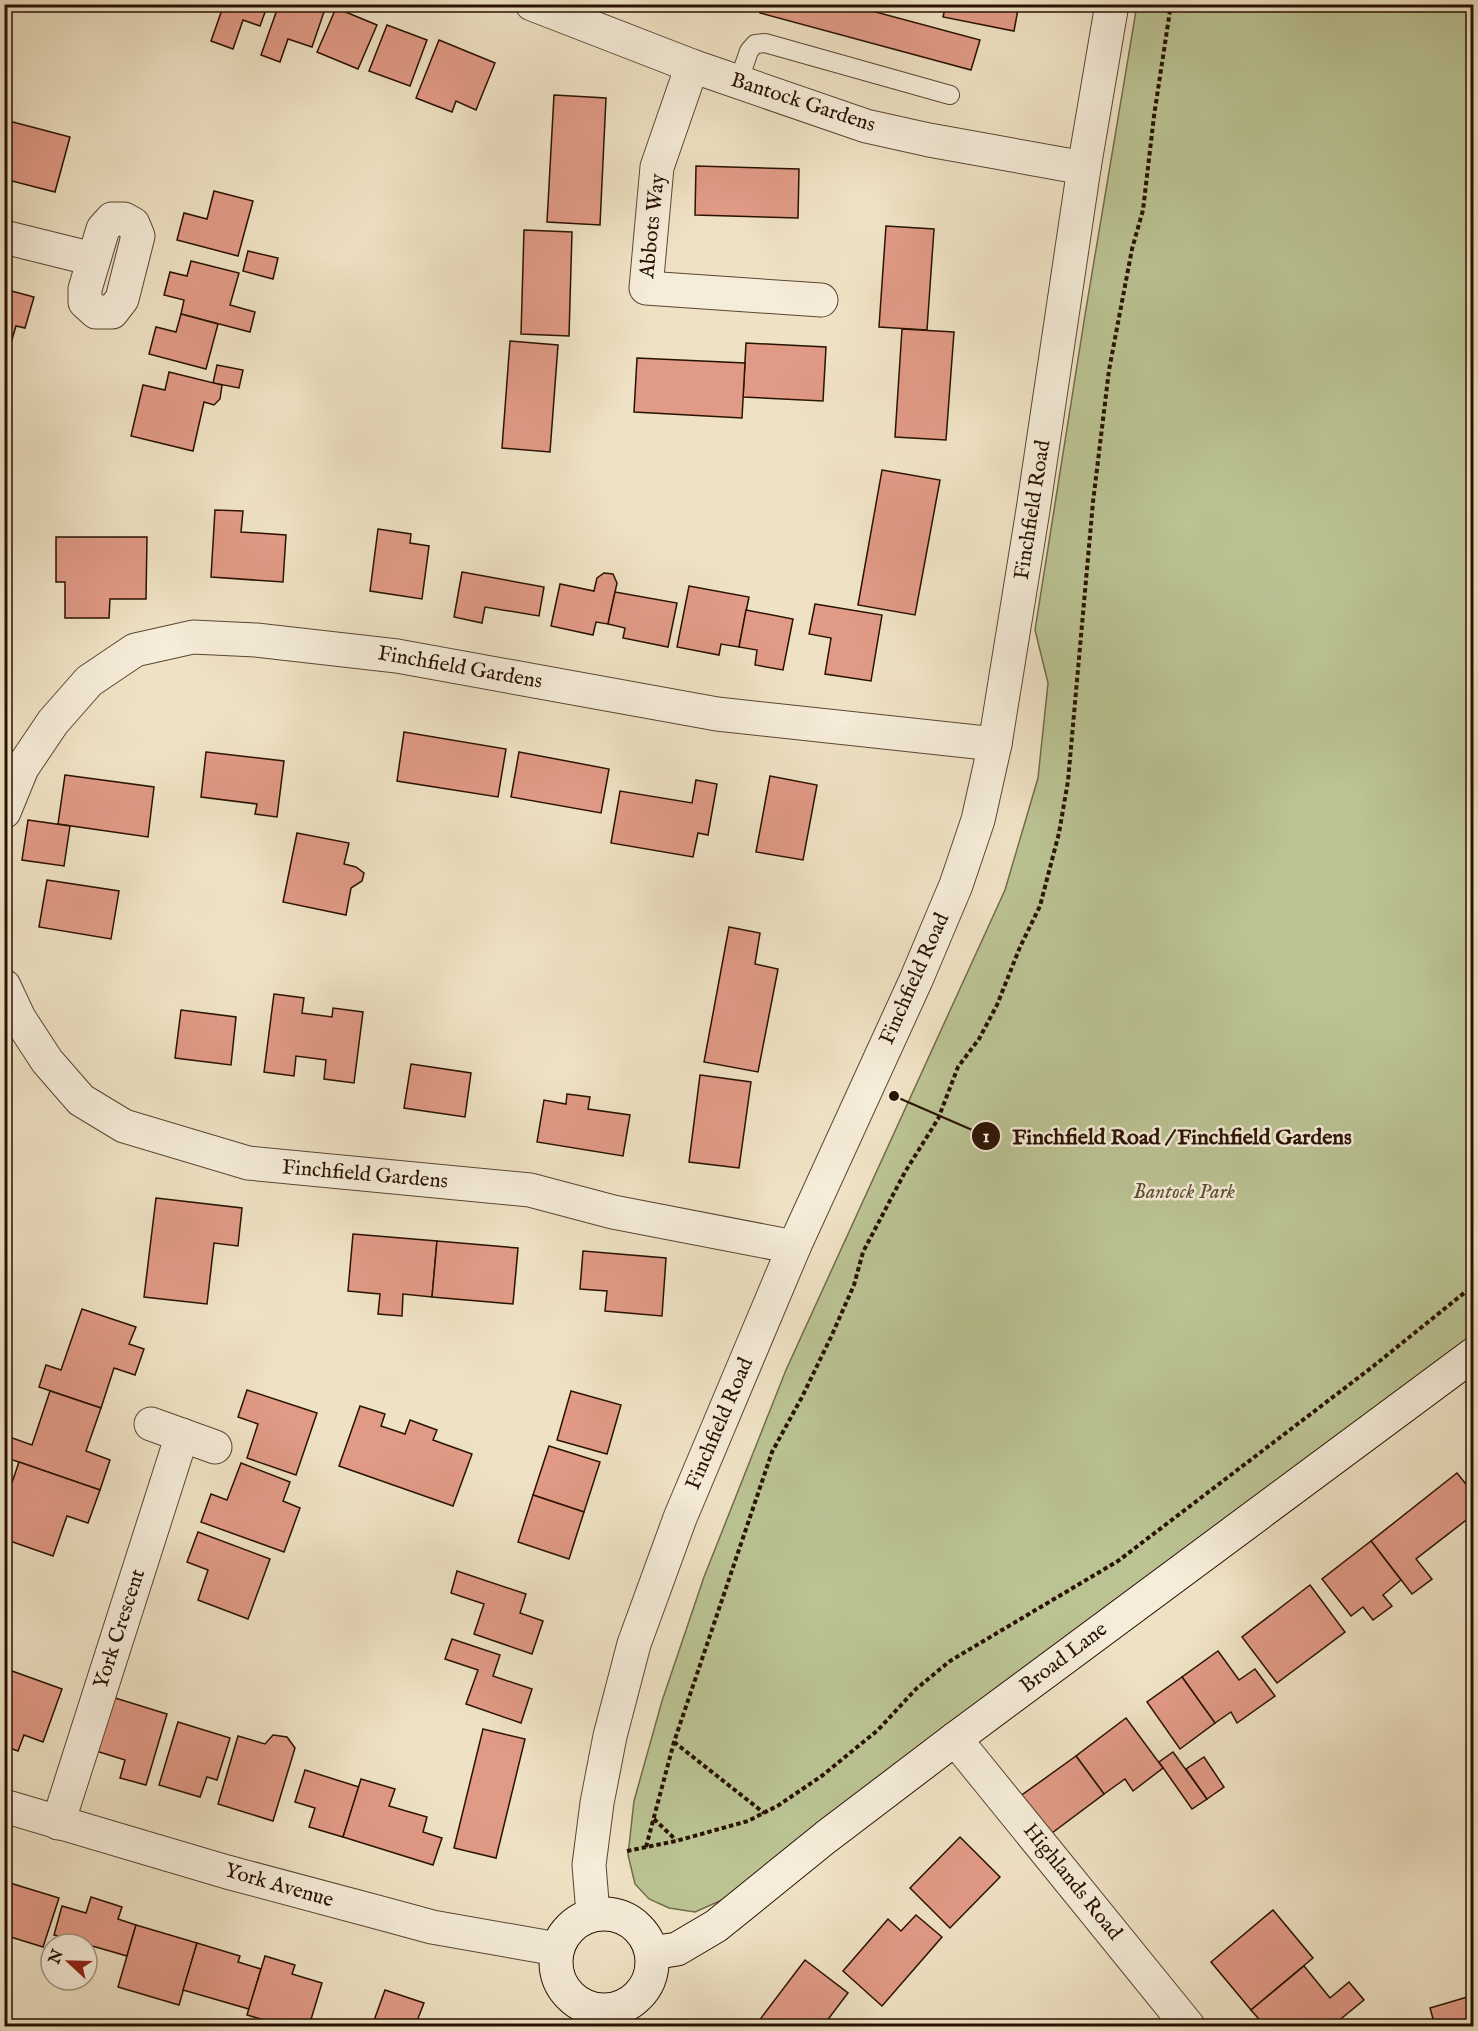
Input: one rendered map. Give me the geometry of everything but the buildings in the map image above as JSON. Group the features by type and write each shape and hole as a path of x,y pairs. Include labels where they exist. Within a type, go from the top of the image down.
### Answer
{"street":[{"name":"Bantock Gardens","path":"532,4 738,83 866,126 929,140 1084,168"},
{"name":"Finchfield Road","path":"593,1914 589,1865 597,1803 610,1736 634,1644 680,1518 794,1247 916,980 956,885 978,820 996,744 1084,168 1112,4"},
{"name":"Abbots Way","path":"692,66 657,167 646,288 821,300"},
{"path":"4,237 93,259"},
{"name":"Finchfield Gardens","path":"4,812 28,758 53,722 89,681 135,650 193,637 256,640 397,656 717,714 996,744"},
{"name":"Finchfield Gardens","path":"4,986 19,1018 47,1062 81,1100 124,1126 248,1163 530,1190 613,1212 794,1247"},
{"name":"Broad Lane","path":"652,1953 676,1949 716,1926 955,1739 1473,1354"},
{"path":"151,1424 215,1447"},
{"name":"York Crescent","path":"58,1823 182,1435"},
{"name":"Highlands Road","path":"955,1739 1188,2026"},
{"name":"York Avenue","path":"4,1806 320,1898 421,1924 556,1949"},
{"path":"609,1913 624,1917 637,1926 647,1938 652,1953 650,1974 641,1994 630,2003 599,2019 564,1991 555,1964 556,1949 570,1926 593,1914 609,1913"}],"lane":[{"path":"738,83 749,51 755,44 765,43 950,95"}],"path":[{"path":"589,1865 622,1852 676,1841 748,1821 779,1805 865,1741 916,1689 950,1661 1118,1561 1371,1368 1473,1285"},
{"path":"674,1742 764,1813"},
{"path":"654,1819 676,1841"}],"green space":[{"name":"Bantock Park","path":"1137,5 1473,5 1473,1334 722,1900 695,1912 669,1908 649,1899 635,1884 628,1855 634,1801 662,1701 704,1577 786,1370 1005,890 1038,778 1048,683 1035,630"}],"place":[{"name":"Finchfield Road / Finchfield Gardens","path":"894,1096"}]}
